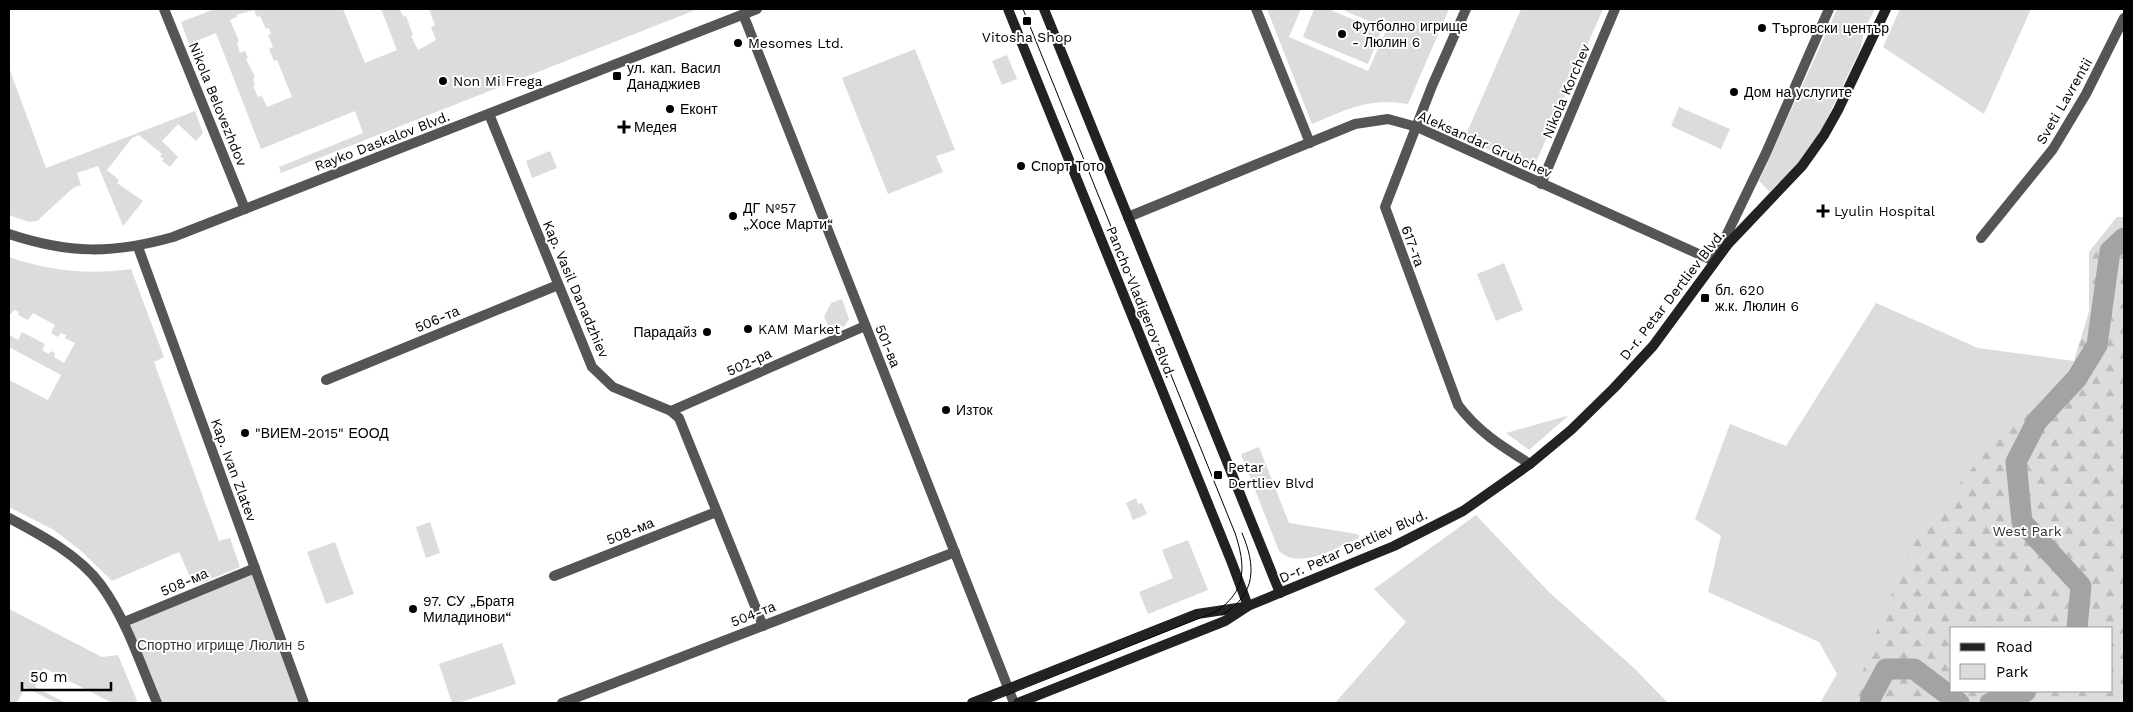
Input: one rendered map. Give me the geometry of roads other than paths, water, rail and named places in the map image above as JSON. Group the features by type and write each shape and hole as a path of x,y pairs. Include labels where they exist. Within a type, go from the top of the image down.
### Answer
{"main road":[{"name":"Pancho Vladigerov Blvd.","path":"1008,9 1248,606"},
{"name":"Pancho Vladigerov Blvd.","path":"1044,9 1280,593"},
{"name":"D-r. Petar Dertliev Blvd.","path":"1016,703 1224,622 1248,606 1394,546 1463,511 1530,464 1596,406 1653,346 1728,244 1802,166 1824,135 1886,9"},
{"name":"D-r. Petar Dertliev Blvd.","path":"972,703 1197,614 1248,606"}],"street":[{"path":"165,11 177,9"},
{"name":"Rayko Daskalov Blvd.","path":"9,234 49,246 102,250 138,247 173,237 757,9"},
{"path":"1256,9 1310,142"},
{"name":"617-та","path":"1466,9 1432,86 1385,207 1458,405 1470,422 1488,437 1530,464"},
{"name":"Nikola Korchev","path":"1541,184 1616,9"},
{"path":"1714,261 1766,153 1829,9"},
{"name":"Nikola Belovezhdov","path":"165,11 245,210"},
{"name":"501-ва","path":"743,14 1008,689 1016,703"},
{"name":"Sveti Lavrentii","path":"1980,238 2053,149 2086,94 2124,18"},
{"name":"Kap. Vasil Danadzhiev","path":"489,114 592,367 613,387 671,411"},
{"name":"Aleksandar Grubchev","path":"1128,217 1355,124 1388,119 1417,127 1714,261"},
{"name":"Kap. Ivan Zlatev","path":"138,247 304,703"},
{"name":"506-та","path":"326,380 558,285"},
{"name":"502-ра","path":"671,411 865,326"},
{"path":"671,411 679,418 763,626"},
{"name":"508-ма","path":"554,576 716,512"},
{"path":"9,518 48,539 73,557 100,584 124,622 157,703"},
{"name":"504-та","path":"562,703 954,552"},
{"name":"508-ма","path":"124,622 254,568"}],"waterway":[{"path":"2077,627 2081,586 2022,522 2016,462 2037,421 2077,378 2097,345 2110,251 2124,238"},
{"path":"1870,703 1871,697 1886,669 1914,669 1959,703"},
{"path":"1990,703 2024,692"}],"tram line":[{"path":"987,703 1215,612 1233,596 1238,587 1242,567 1235,533 1023,9"},
{"path":"1222,615 1242,598 1250,578 1250,557 1242,533"}],"place":[{"name":"Vitosha Shop","path":"1027,21"},
{"name":"Търговски център","path":"1762,28"},
{"name":"Футболно игрище - Люлин 6","path":"1342,34"},
{"name":"Mesomes Ltd.","path":"738,43"},
{"name":"ул. кап. Васил Данаджиев","path":"617,76"},
{"name":"Non Mi Frega","path":"443,81"},
{"name":"Дом на услугите","path":"1734,92"},
{"name":"Еконт","path":"670,109"},
{"name":"Медея","path":"624,127"},
{"name":"Спорт Тото","path":"1021,166"},
{"name":"Lyulin Hospital","path":"1823,211"},
{"name":"ДГ №57 „Хосе Марти“","path":"733,216"},
{"name":"бл. 620 ж.к. Люлин 6","path":"1705,298"},
{"name":"KAM Market","path":"748,329"},
{"name":"Парадайз","path":"707,332"},
{"name":"Изток","path":"946,410"},
{"name":"\"ВИЕМ-2015\" ЕООД","path":"245,433"},
{"name":"Petar Dertliev Blvd","path":"1218,475"},
{"name":"97. СУ „Братя Миладинови“","path":"413,609"}],"park label":[{"name":"West Park","path":"2027,531"},
{"name":"Спортно игрище Люлин 5","path":"221,645"}]}
